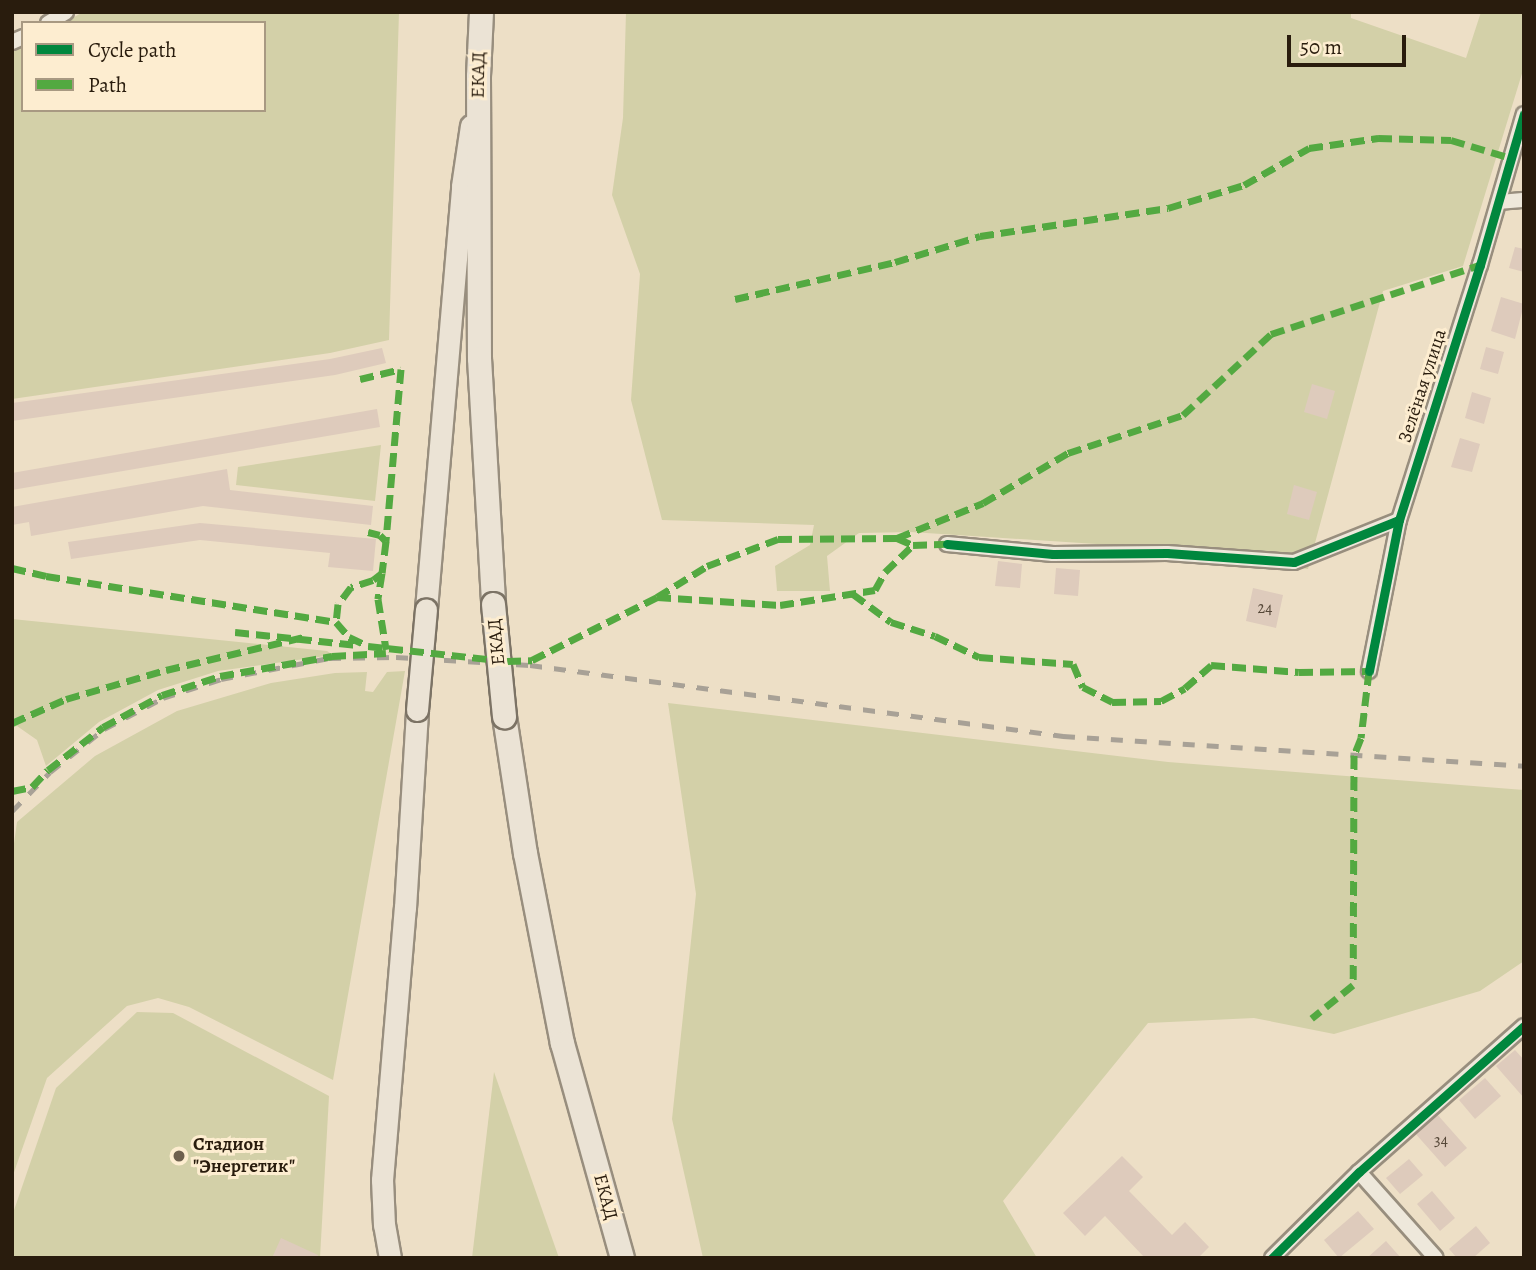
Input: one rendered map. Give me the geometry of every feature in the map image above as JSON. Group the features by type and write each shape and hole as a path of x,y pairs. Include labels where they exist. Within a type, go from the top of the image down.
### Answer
{"highway":[{"name":"ЕКАД","path":"481,12 478,76 479,358 493,604 504,716 525,853 562,1043 622,1258"}],"main road":[{"path":"390,1258 384,1225 382,1180 405,908 416,710 462,186 478,76"}],"street":[{"name":"Зелёная улица","path":"1369,671 1399,520 1524,114"},
{"path":"1499,202 1524,200"},
{"path":"947,544 1053,554 1167,553 1294,562 1399,520"},
{"path":"1272,1258 1359,1172 1524,1026"},
{"path":"1359,1172 1436,1258"}],"shaded area":[{"path":"83,12 399,12 389,340 330,353 12,399 12,52 21,47 21,112 266,112 266,21 67,21"},
{"path":"626,12 1351,12 1351,18 1466,58 1481,12 1524,12 1524,67 1463,266 1383,291 1308,569 1158,548 911,532 859,533 827,556 830,591 777,591 775,566 810,545 814,525 662,520 631,400 640,274 612,195 623,118"},
{"path":"381,445 375,501 236,485 238,467"},
{"path":"12,619 327,651 333,655 218,671 158,690 99,722 46,766 37,740 17,726 12,728"},
{"path":"405,671 333,1080 189,1007 158,998 127,1006 47,1078 12,1178 12,858 17,822 95,756 177,711 271,683 335,673 367,672 365,691 373,692 387,672"},
{"path":"668,703 1168,762 1524,790 1524,961 1480,991 1334,1034 1254,1018 1148,1023 1003,1201 1037,1258 703,1258 672,1119 696,894"},
{"name":"Стадион \"Энергетик\"","path":"137,1012 173,1013 329,1096 320,1258 12,1258 12,1216 56,1088"},
{"path":"494,1072 559,1258 472,1258"}],"building":[{"path":"1515,247 1524,249 1524,272 1509,268"},
{"path":"1501,297 1524,304 1515,339 1491,331"},
{"path":"1486,347 1504,352 1498,374 1480,369"},
{"path":"382,348 386,363 335,375 12,421 12,403 330,359"},
{"path":"1312,384 1335,391 1327,419 1304,412"},
{"path":"1472,392 1491,398 1484,424 1465,418"},
{"path":"377,409 380,427 12,490 12,473"},
{"path":"1460,438 1480,444 1472,472 1451,467"},
{"path":"227,469 230,490 373,506 371,525 203,506 31,536 29,522 12,525 12,507"},
{"path":"1294,485 1317,492 1309,520 1287,514"},
{"path":"200,523 376,539 373,571 328,567 330,553 200,540 71,559 68,542"},
{"path":"998,561 1022,564 1020,588 995,586"},
{"path":"1056,568 1080,570 1078,596 1054,594"},
{"path":"1253,588 1283,595 1276,628 1246,621"},
{"path":"1515,1050 1524,1060 1524,1098 1496,1066"},
{"path":"1485,1078 1501,1096 1475,1119 1459,1100"},
{"path":"1436,1113 1467,1148 1445,1167 1414,1132"},
{"path":"1122,1156 1143,1177 1129,1191 1172,1235 1185,1222 1209,1247 1198,1258 1145,1258 1105,1216 1085,1236 1063,1213"},
{"path":"1409,1159 1423,1175 1400,1194 1386,1178"},
{"path":"1432,1191 1455,1218 1440,1231 1417,1204"},
{"path":"1358,1211 1374,1229 1339,1258 1324,1240"},
{"path":"1476,1226 1490,1243 1473,1258 1457,1258 1449,1249"},
{"path":"281,1238 318,1255 317,1258 272,1258"},
{"path":"1386,1241 1401,1258 1367,1258"}],"railway":[{"path":"12,811 50,772 104,729 163,698 221,679 329,658 396,657 530,665 1063,736 1524,766"}],"marked path":[{"path":"735,299 895,262 980,236 1168,208 1244,185 1309,148 1378,138 1451,140 1511,158"},
{"path":"897,538 983,503 1068,453 1183,415 1271,334 1480,265"},
{"path":"360,379 401,369 386,541"},
{"path":"368,532 380,535 386,541 382,573 373,580 351,587 338,604 336,622 349,637 368,646 507,661 532,660 657,597 707,566 778,539 897,538 913,545 947,544"},
{"path":"657,597 780,605 875,590 885,572 913,545"},
{"path":"12,568 46,576 336,622"},
{"path":"382,573 378,599 386,649"},
{"path":"853,594 891,622 935,636 979,657 1073,664 1083,687 1112,702 1161,701 1185,688 1211,665 1299,672 1369,671 1361,738 1354,755 1353,985 1312,1018"},
{"path":"235,632 357,645"},
{"path":"12,723 66,699 166,670 303,637"},
{"path":"12,791 32,787 48,770 103,727 162,695 220,676 332,656 386,653"}],"cycle path":[{"path":"1369,671 1399,520 1480,265 1524,114"},
{"path":"947,544 1053,554 1167,553 1294,562 1399,520"},
{"path":"1272,1258 1359,1172 1524,1026"}],"place":[{"name":"Стадион \"Энергетик\"","path":"179,1156"}]}
